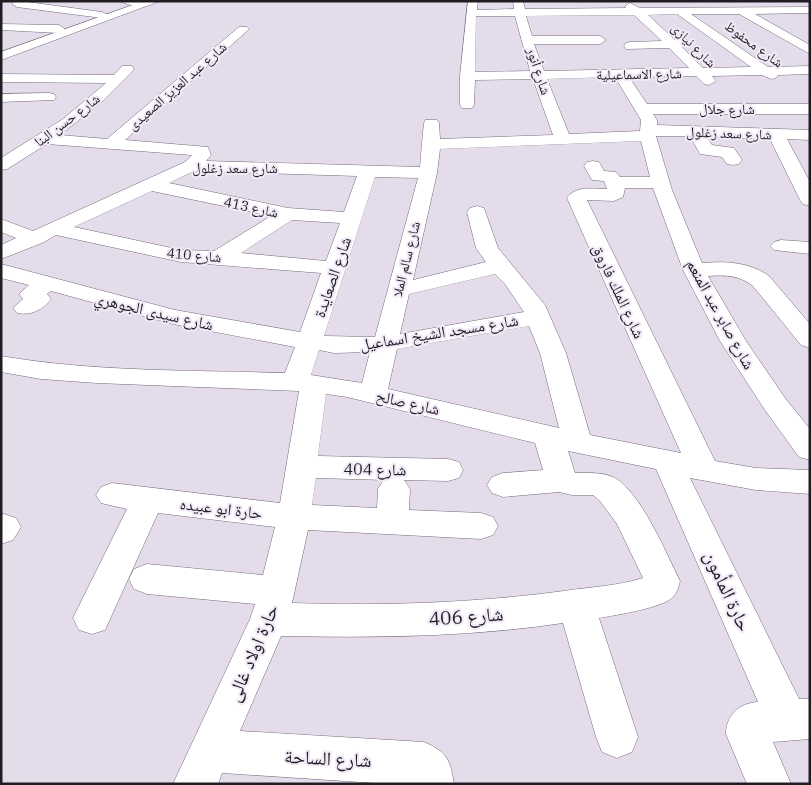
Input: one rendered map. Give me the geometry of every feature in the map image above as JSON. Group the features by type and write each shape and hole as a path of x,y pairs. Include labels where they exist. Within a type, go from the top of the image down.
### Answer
{"street":[{"path":"125,1 146,2"},
{"path":"724,1 810,50"},
{"path":"1,49 102,14 146,2"},
{"path":"1,58 146,2"},
{"path":"17,4 102,14"},
{"path":"560,6 607,17 649,21"},
{"path":"523,21 560,6 630,6 679,11 810,10"},
{"path":"523,21 607,17 630,6"},
{"name":"شارع نيازى","path":"630,6 649,21 701,73 743,109"},
{"path":"467,105 472,7 600,40"},
{"path":"776,10 801,23"},
{"name":"شارع محفوظ","path":"679,11 781,83"},
{"path":"523,21 581,30"},
{"name":"شارع أنور","path":"523,21 539,75 563,140"},
{"path":"1,27 58,29"},
{"name":"شارع عبد العزيز الصعيدى","path":"112,143 243,29"},
{"path":"620,34 652,74"},
{"path":"764,41 810,39"},
{"path":"1,41 20,42"},
{"path":"630,46 745,41"},
{"path":"1,58 27,61"},
{"name":"شارع الاسماعيلية","path":"467,76 810,70"},
{"name":"شارع حسن البنا","path":"1,78 122,74 101,95 77,114 37,143 1,165"},
{"path":"620,74 644,109"},
{"path":"796,94 810,104"},
{"path":"81,96 101,95"},
{"path":"1,98 61,96"},
{"name":"شارع جلال","path":"644,109 810,109"},
{"name":"شارع صابر عبد المنعم","path":"644,109 649,120 649,133 661,182 694,270 733,341 775,404 810,450"},
{"path":"48,115 77,114"},
{"name":"شارع سالم الملا","path":"373,393 428,173 432,144 431,123"},
{"path":"696,132 706,150 728,152 733,160"},
{"name":"شارع سعد زغلول","path":"432,144 563,140 649,133 696,132 810,135"},
{"path":"776,134 810,200"},
{"path":"1,145 112,143 202,151 202,155 191,166"},
{"name":"شارع سعد زغلول","path":"1,253 55,230 191,166 316,177 368,171 428,173"},
{"path":"593,166 598,176 610,176 616,185"},
{"name":"شارع الصعايدة","path":"304,383 310,341 368,171"},
{"name":"شارع الملك فاروق","path":"661,182 622,183 616,185 614,195 583,194 577,198 704,470"},
{"name":"شارع 413","path":"152,185 288,214 352,218"},
{"path":"477,212 487,248 499,266 513,279 533,305 552,353 562,439 562,480 503,485"},
{"path":"216,259 288,214"},
{"path":"1,225 35,239"},
{"name":"شارع 410","path":"55,230 181,256 239,259 335,268"},
{"path":"781,246 810,248"},
{"path":"398,290 499,266"},
{"path":"694,270 737,269 752,273 761,280 810,340"},
{"name":"شارع سيدى الجوهري","path":"1,271 47,284 126,314 310,341"},
{"path":"25,308 39,299 31,294 47,284"},
{"name":"شارع مسجد الشيخ اسماعيل","path":"310,341 334,345 384,344 538,317"},
{"name":"شارع صالح","path":"1,364 41,371 97,375 304,383 373,393 562,439 667,460 704,470 756,479 810,482"},
{"name":"حارة اولاد غالى","path":"202,767 273,605 294,516 302,467 304,383"},
{"name":"حارة المأمون","path":"667,460 799,720"},
{"name":"شارع 404","path":"302,467 448,470"},
{"name":"شارع 406","path":"147,579 273,605 320,621 424,620 476,616 576,605 631,595 661,586 662,581 645,542 612,493 600,485 571,484 562,480"},
{"path":"392,522 394,489"},
{"name":"حارة ابو عبيده","path":"112,495 294,516"},
{"path":"92,618 148,499"},
{"path":"294,516 481,526"},
{"path":"576,605 617,737"},
{"path":"769,784 747,734 747,728 752,723 799,720"},
{"name":"شارع الساحة","path":"202,767 424,764 429,768 432,784"}]}
